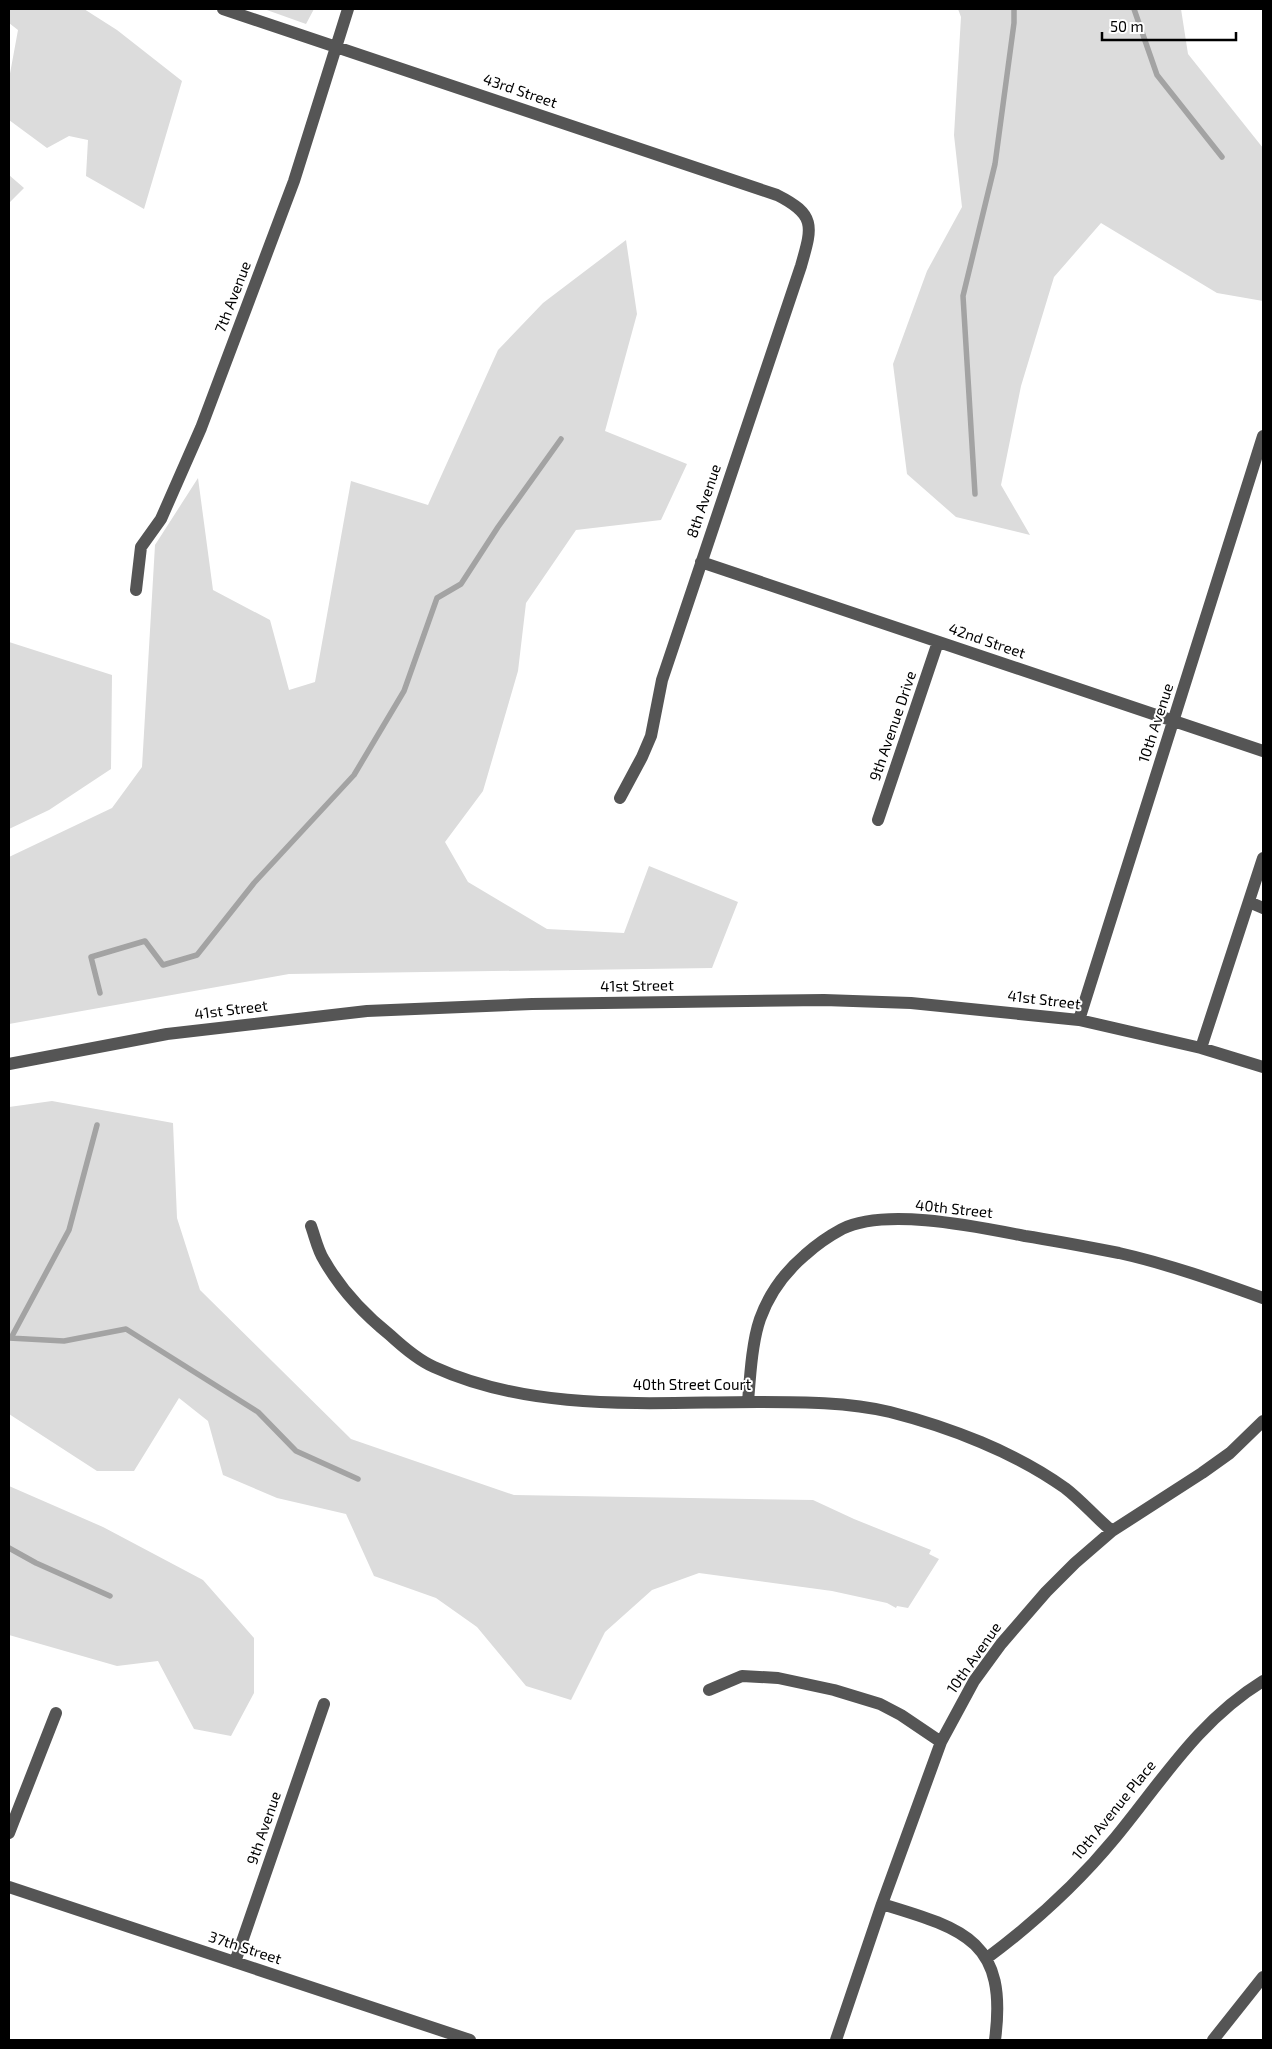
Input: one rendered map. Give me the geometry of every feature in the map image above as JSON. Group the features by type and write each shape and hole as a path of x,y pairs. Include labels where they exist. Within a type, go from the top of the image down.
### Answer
{"street":[{"name":"43rd Street","path":"223,9 778,195 803,211"},
{"name":"7th Avenue","path":"136,590 142,547 161,520 201,428 290,189 348,9"},
{"name":"8th Avenue","path":"620,798 652,736 662,680 801,266 808,240 808,220 803,211"},
{"name":"10th Avenue","path":"1079,1020 1263,436"},
{"name":"42nd Street","path":"701,562 1263,751"},
{"name":"9th Avenue Drive","path":"878,820 938,642"},
{"path":"1201,1048 1263,858"},
{"path":"1249,902 1263,908"},
{"name":"41st Street","path":"9,1064 167,1034 367,1011 437,1007 712,1000 824,1000 938,1005 1079,1020 1201,1048 1263,1067"},
{"name":"40th Street","path":"748,1402 751,1370 760,1320 772,1293 795,1264 814,1247 844,1228 865,1223 885,1220 964,1224 1066,1243 1155,1262 1212,1279 1263,1298"},
{"name":"40th Street Court","path":"311,1226 323,1259 371,1320 412,1354 433,1367 519,1394 542,1397 618,1402 798,1402 860,1407 889,1412 950,1430 1041,1472 1081,1501 1094,1516 1112,1531"},
{"name":"10th Avenue","path":"836,2040 882,1904 941,1742 974,1681 1001,1644 1046,1592 1074,1564 1112,1531 1230,1453 1263,1420"},
{"path":"709,1690 742,1676 778,1678 834,1690 887,1708 941,1742"},
{"name":"10th Avenue Place","path":"987,1958 1030,1926 1074,1884 1115,1838 1187,1745 1224,1709 1263,1681"},
{"name":"9th Avenue","path":"235,1962 324,1704"},
{"path":"9,1834 56,1713"},
{"name":"37th Street","path":"9,1887 470,2040"},
{"path":"882,1904 946,1925 963,1934 979,1947 987,1958 998,1997 995,2040"},
{"path":"1213,2040 1263,1977"}],"shaded area":[{"path":"9,9 84,9 117,30 182,81 144,209 86,176 88,140 69,136 47,148 9,120 9,79 18,30 9,23"},
{"path":"264,9 314,9 306,24"},
{"path":"958,9 1181,9 1188,54 1263,148 1263,301 1217,293 1101,223 1054,277 1021,386 1001,485 1030,535 956,517 907,474 893,364 927,271 962,207 954,135 961,17"},
{"path":"9,175 24,188 10,202 9,201"},
{"path":"626,240 637,314 605,431 687,464 661,520 576,530 526,603 518,671 483,791 445,842 468,882 547,929 624,933 649,866 738,902 712,968 289,974 9,1024 9,857 112,808 142,767 155,545 198,478 213,590 270,620 289,690 315,682 351,481 428,505 498,350 543,303"},
{"path":"9,642 112,675 111,769 49,810 9,829"},
{"path":"52,1101 173,1123 177,1218 200,1290 351,1439 514,1495 813,1500 931,1550 929,1554 939,1559 908,1608 897,1606 896,1608 887,1603 832,1591 699,1573 652,1590 605,1632 571,1700 526,1686 477,1627 436,1598 374,1576 346,1514 277,1498 223,1475 208,1421 179,1398 134,1471 97,1471 9,1414 9,1107"},
{"path":"9,1486 103,1527 203,1580 254,1638 254,1693 231,1736 194,1729 158,1661 117,1666 9,1635"}],"waterway":[{"path":"975,494 963,296 995,164 1014,23 1014,9"},
{"path":"1134,9 1157,75 1222,157"},
{"path":"100,993 91,957 145,941 163,965 197,955 254,883 354,775 404,691 437,598 461,584 498,527 561,439"},
{"path":"11,1338 69,1230 97,1125"},
{"path":"9,1338 64,1341 126,1329 258,1412 296,1451 358,1479"},
{"path":"9,1548 36,1563 110,1596"}]}
